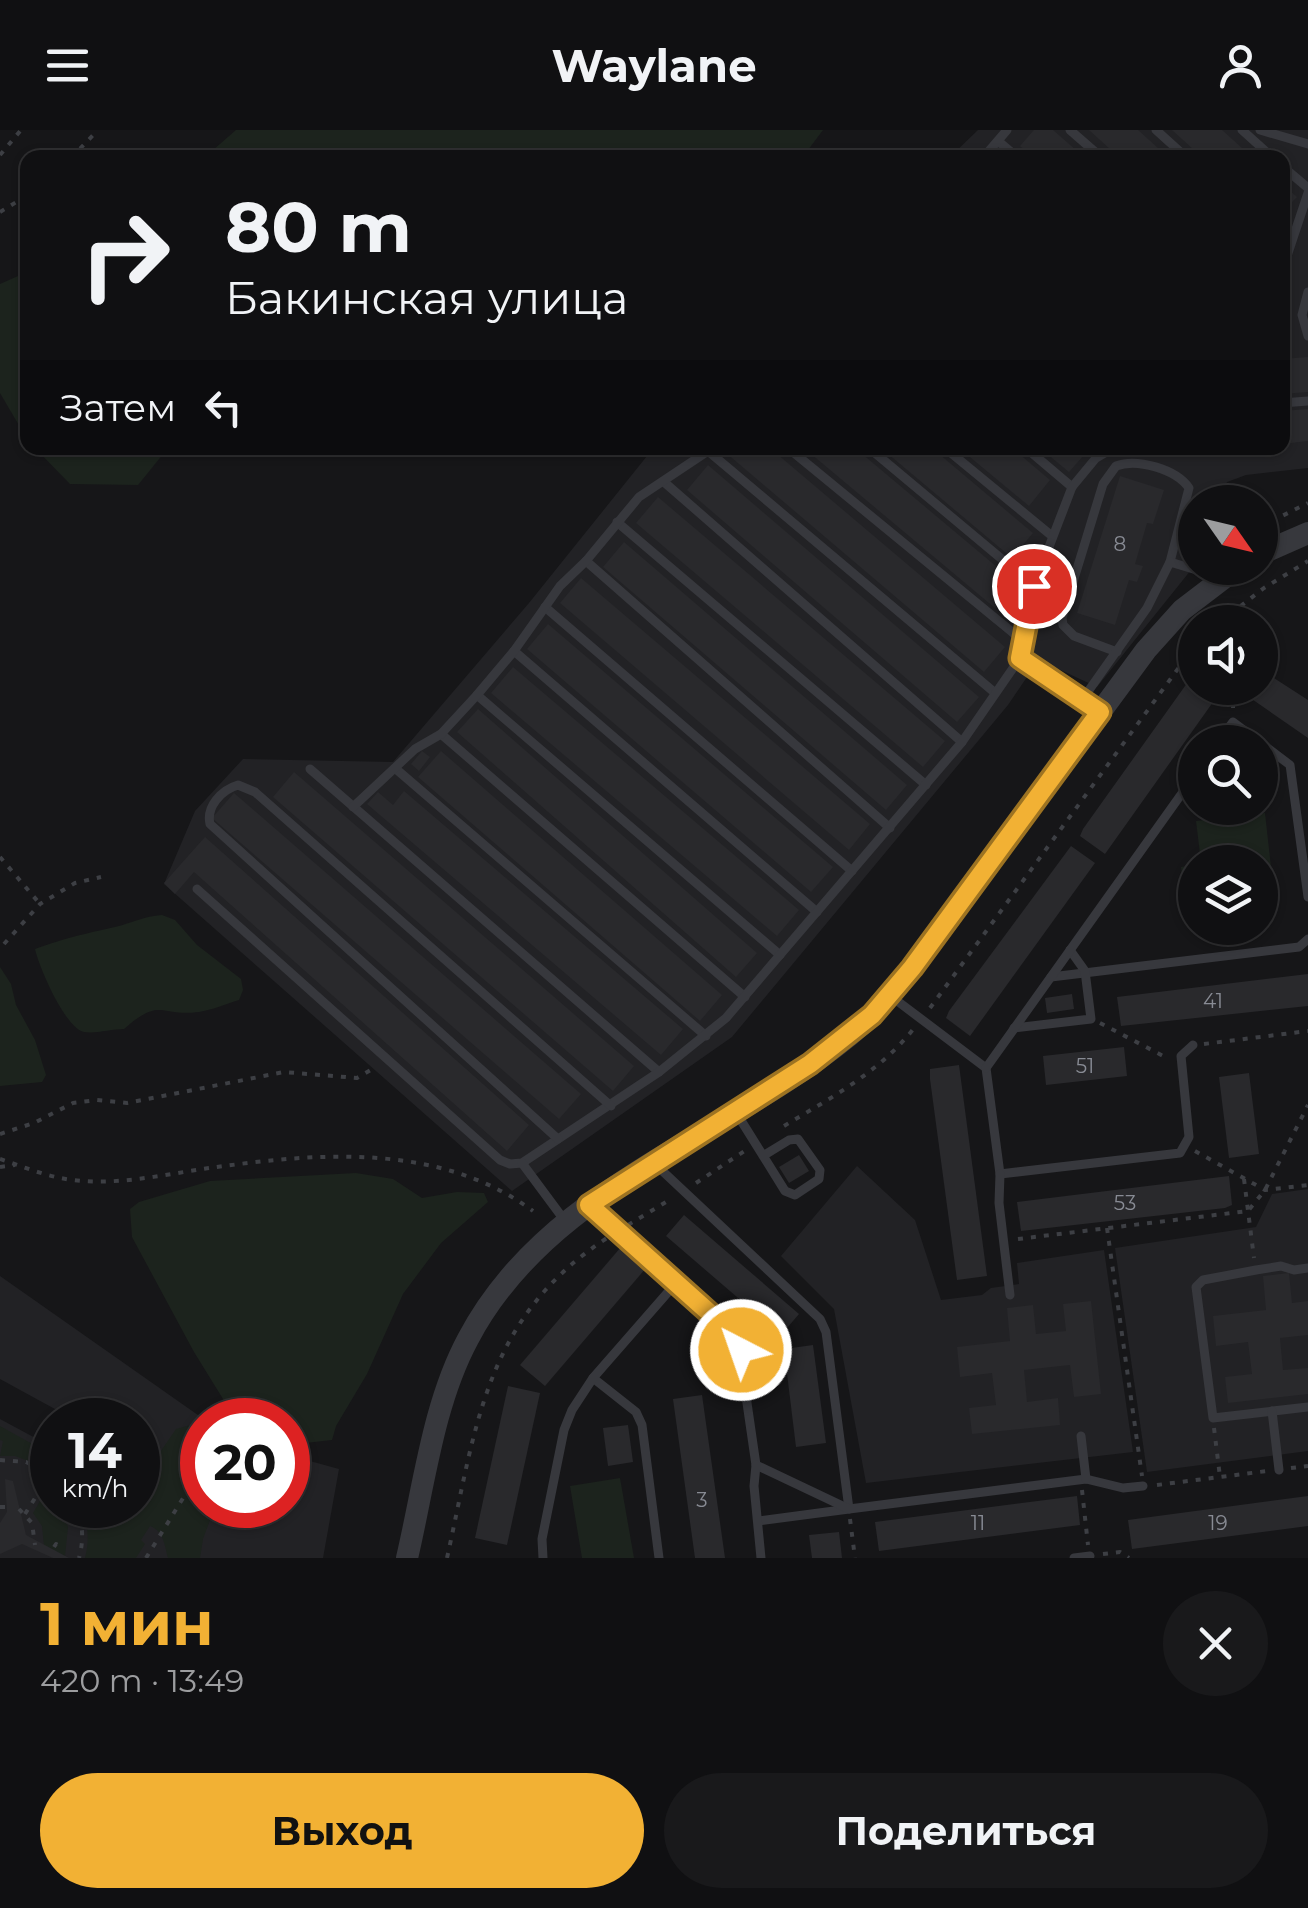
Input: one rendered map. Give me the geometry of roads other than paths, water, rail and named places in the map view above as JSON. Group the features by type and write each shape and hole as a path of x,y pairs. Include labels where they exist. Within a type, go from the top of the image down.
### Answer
{"street":[{"path":"1278,546 1308,533"},
{"path":"407,1558 442,1406 466,1340 520,1263 589,1205 831,1050 890,996 1091,706 1162,631 1216,585"}],"lane":[{"path":"990,150 1007,130"},
{"path":"1070,130 1093,150"},
{"path":"1156,130 1178,150"},
{"path":"1242,130 1264,150"},
{"path":"1260,130 1308,144"},
{"path":"998,140 1009,150"},
{"path":"1290,253 1308,191"},
{"path":"1308,292 1302,315 1308,336"},
{"path":"354,807 415,749 441,734 477,696 560,586 639,497 702,455"},
{"path":"717,455 994,692"},
{"path":"797,455 1023,641"},
{"path":"877,455 1034,586"},
{"path":"954,455 1052,536"},
{"path":"1034,455 1072,486"},
{"path":"197,889 500,1160 522,1163 611,1106 706,1036 745,997 962,742 1020,658 1034,586 1052,536 1072,486 1100,455"},
{"path":"1020,658 1091,706 1116,652 1147,608 1170,562 1189,488 1178,476 1134,462 1116,466 1103,484 1062,625 1074,636 1116,652"},
{"path":"664,482 962,742"},
{"path":"617,522 926,785"},
{"path":"586,561 890,828"},
{"path":"1170,562 1178,563"},
{"path":"545,607 852,871"},
{"path":"514,651 817,912"},
{"path":"477,696 780,955"},
{"path":"441,734 745,997"},
{"path":"1278,756 1290,765 1308,897"},
{"path":"310,769 659,1072"},
{"path":"396,769 706,1036"},
{"path":"558,1139 210,824 210,808 224,792 238,785 255,792 611,1106"},
{"path":"1010,1295 986,1068 1178,799"},
{"path":"1051,977 1299,947 1308,939"},
{"path":"1014,1028 1092,1019 1085,972 1070,950"},
{"path":"890,996 986,1068"},
{"path":"1000,1174 1180,1153 1189,1138 1181,1056 1193,1045"},
{"path":"735,1112 763,1156 788,1194 795,1195 820,1179 820,1170 798,1139 789,1140 763,1156"},
{"path":"522,1163 566,1222"},
{"path":"654,1163 820,1319 826,1332 849,1509"},
{"path":"589,1205 738,1341 756,1465 754,1486 761,1558"},
{"path":"1308,1268 1294,1270 1281,1266 1256,1270 1203,1280 1196,1287 1213,1418 1308,1407"},
{"path":"543,1558 542,1539 564,1430 572,1410 594,1378 676,1283"},
{"path":"594,1378 636,1412 642,1424 659,1558"},
{"path":"1272,1411 1279,1470"},
{"path":"1080,1436 1083,1480"},
{"path":"756,1465 849,1509"},
{"path":"758,1521 1083,1480 1123,1488 1143,1486"},
{"path":"1074,1558 1090,1556"}]}
